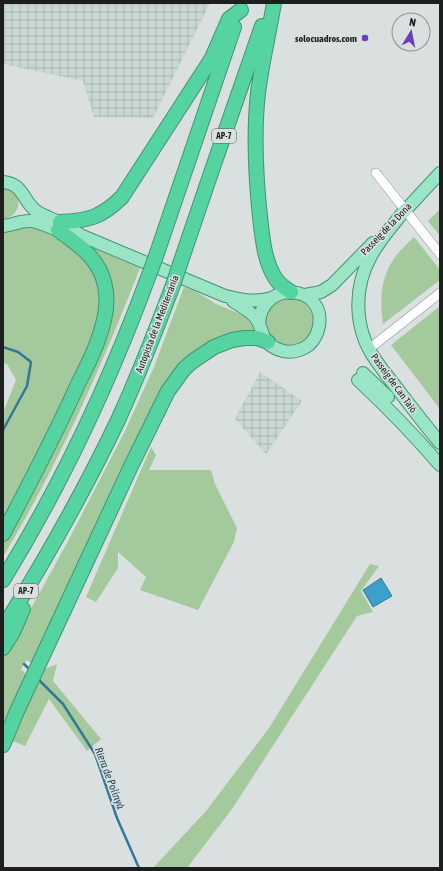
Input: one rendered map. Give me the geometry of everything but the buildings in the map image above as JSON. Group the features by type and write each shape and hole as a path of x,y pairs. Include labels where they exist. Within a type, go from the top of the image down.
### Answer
{"highway":[{"name":"Autopista de la Mediterrània","path":"3,628 67,520 119,417 173,285 212,170 272,5"},
{"path":"272,5 256,115 257,190 263,239 268,262 277,282 291,292"},
{"path":"59,226 75,221 94,218 109,209 122,197 212,58 229,19 242,6"},
{"name":"AP-7","path":"3,580 51,497 85,429 123,344 156,256 220,66 242,6"},
{"path":"3,534 70,402 98,340 104,317 106,295 104,281 97,266 86,250 59,226"},
{"path":"3,745 38,664 135,458 162,402 175,380 193,361 204,353 223,343 232,340 250,338 257,338 268,342"},
{"path":"3,648 13,632 49,552"}],"main road":[{"name":"Passeig de la Dona","path":"305,295 321,292 332,285 440,173"},
{"path":"3,182 11,183 17,186 22,191 26,204 25,211 16,222 3,226"},
{"path":"25,198 38,212 59,226 225,296 250,313 259,324 264,339 273,347 281,351 290,352 300,350 308,345 315,338 319,329 319,316 315,306 305,295 291,292 279,294 264,305 260,314 259,324"},
{"name":"Passeig de Can Taió","path":"405,210 371,255 362,275 358,307 360,322 364,339 375,359 440,443"},
{"path":"16,222 32,221 59,226"},
{"name":"Passeig de la Dona","path":"319,316 324,299 332,285"},
{"path":"225,296 250,301 261,301 272,298"},
{"name":"Passeig de Can Taió","path":"440,451 406,415 360,377 410,430 440,465"}],"street":[{"path":"376,173 440,254"},
{"path":"369,349 440,293"}],"shaded area":[{"path":"3,3 210,3 153,118 94,117 83,81 3,64"},
{"path":"260,372 302,401 266,454 235,419"}],"green space":[{"path":"3,188 10,189 17,197 18,208 10,217 3,219"},
{"path":"440,209 440,236 428,221"},
{"path":"25,227 44,232 55,237 82,257 89,265 97,280 100,295 100,310 91,338 65,399 3,519 3,413 16,380 7,364 3,363 3,232"},
{"path":"414,237 440,270 440,280 383,324 381,299 383,283 395,257"},
{"path":"86,245 140,268 78,416 42,487 3,557 3,542 41,470 111,303"},
{"path":"184,287 195,291 216,304 247,318 255,331 185,363 33,664 27,660 21,669 28,676 3,734 3,657 67,543 124,433 154,367"},
{"path":"284,298 294,298 306,305 313,317 313,327 306,339 294,346 284,346 276,342 269,335 265,327 265,317 269,309 276,302"},
{"path":"440,306 440,409 391,345"},
{"path":"151,447 156,455 149,470 211,470 215,484 237,528 234,542 198,610 140,590 146,577 118,552 118,568 96,602 86,597"},
{"path":"370,564 379,566 361,591 373,612 357,616 232,809 187,868 153,868 206,811 269,728"},
{"path":"57,664 53,681 101,739 87,751 49,699 25,746 10,740 31,693 45,669"}],"water":[{"path":"381,578 392,596 373,607 363,590"}],"waterway":[{"name":"Riera de Polinyà","path":"3,347 18,352 31,362 27,386 3,430"},
{"name":"Riera de Polinyà","path":"24,664 31,671"},
{"name":"Riera de Polinyà","path":"37,678 63,704 95,754 117,818 139,868"}],"place":[{"name":"solocuadros.com","path":"365,38"}]}
